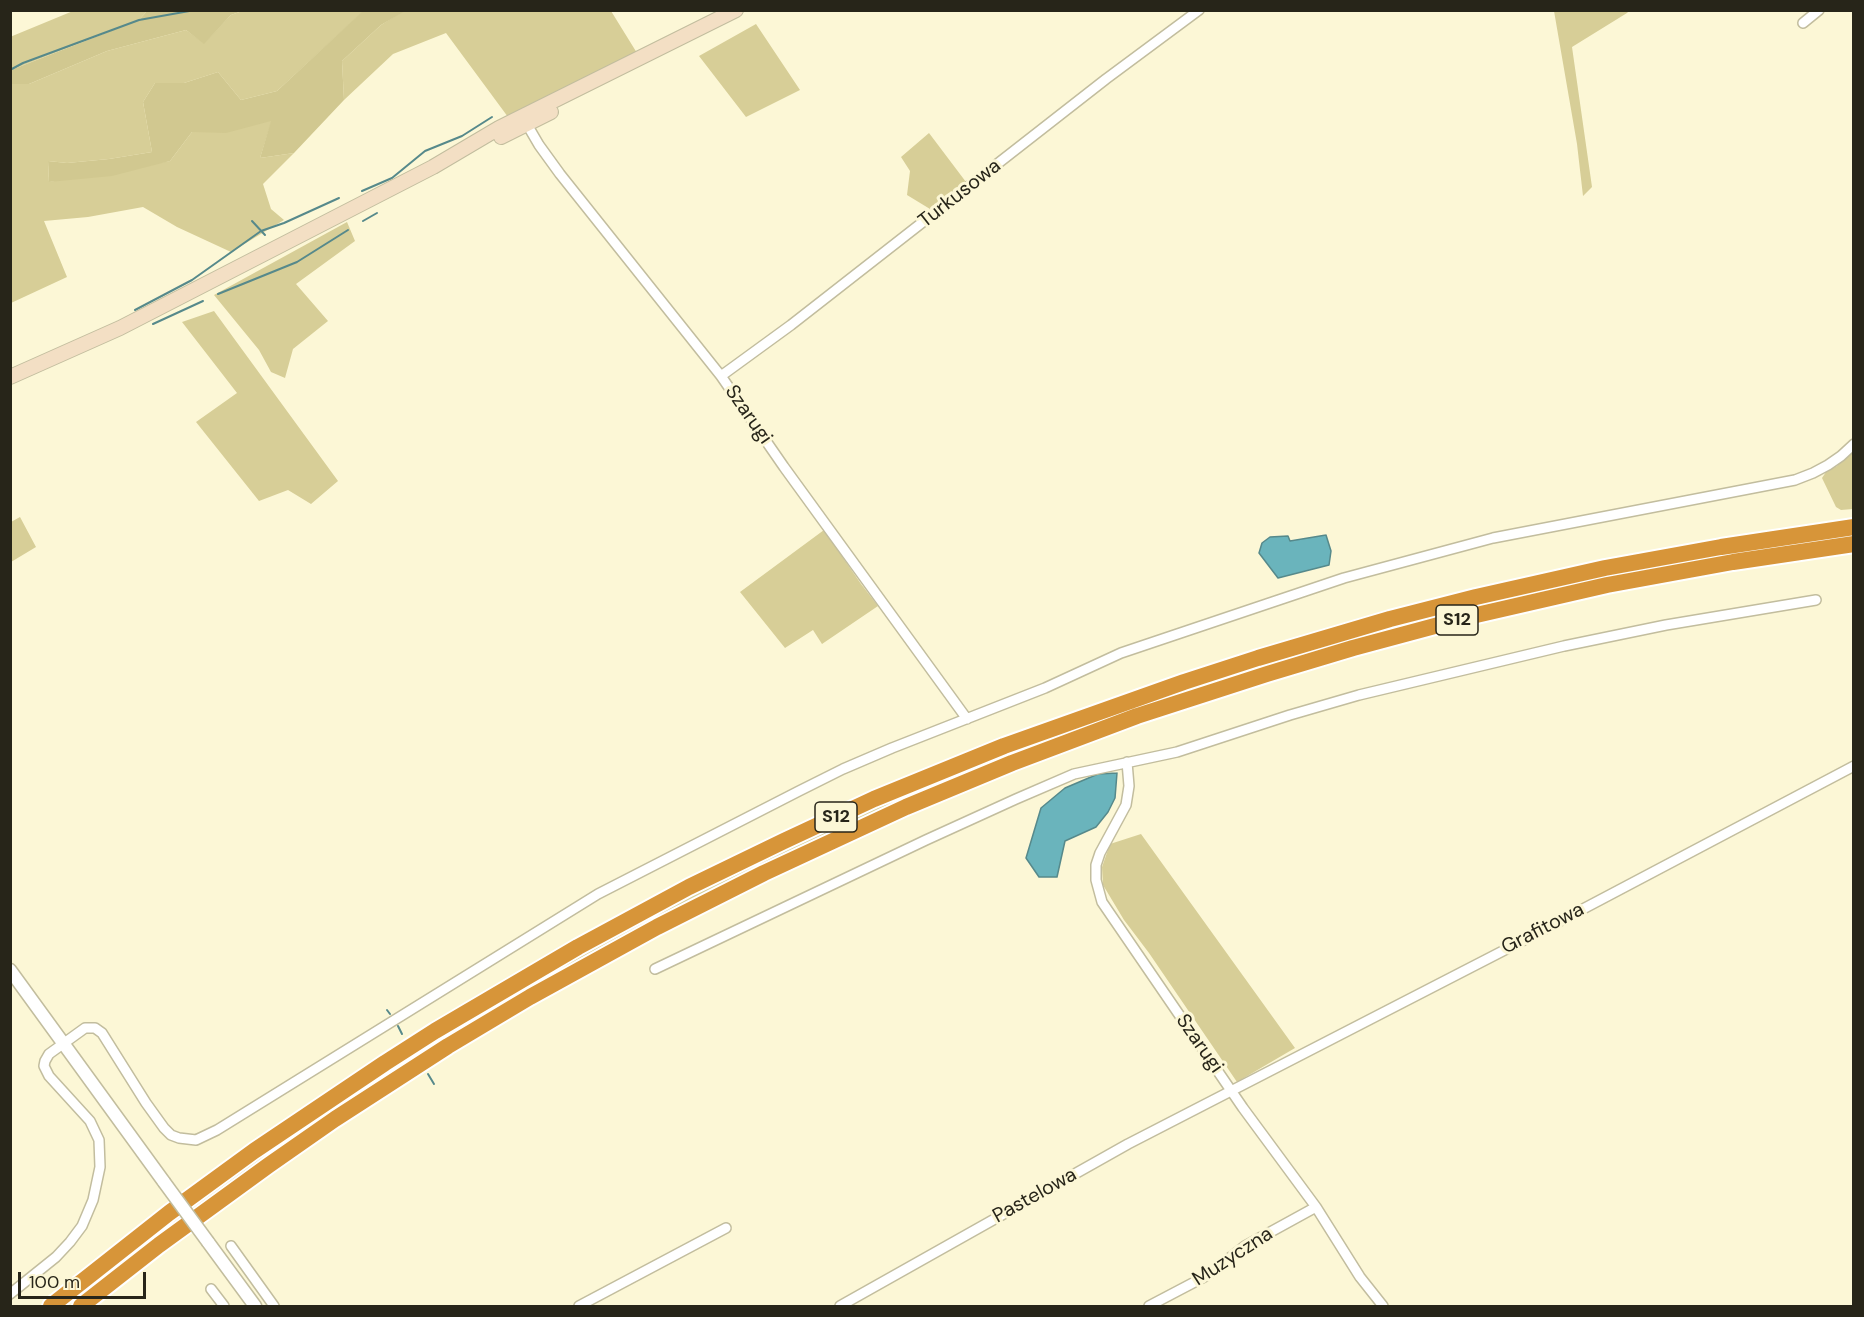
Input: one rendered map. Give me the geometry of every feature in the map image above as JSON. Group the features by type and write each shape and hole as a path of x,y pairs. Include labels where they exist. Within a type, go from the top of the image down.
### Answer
{"highway":[{"name":"S12","path":"51,1306 169,1213 254,1150 435,1031 578,947 689,887 874,799 1004,746 1184,682 1390,619 1476,597 1623,565 1755,541 1854,527"},
{"name":"S12","path":"81,1306 159,1245 269,1165 448,1046 555,983 675,918 764,873 906,807 1012,763 1137,716 1364,645 1472,616 1607,585 1854,543"}],"main road":[{"path":"10,377 120,328 433,167 499,128 525,121 736,10"}],"street":[{"name":"Turkusowa","path":"721,376 791,325 1106,79 1199,10"},
{"path":"1803,23 1819,10"},
{"name":"Szarugi","path":"525,121 560,174 721,376 790,476 966,719"},
{"path":"10,1294 56,1257 77,1234 88,1215 97,1182 99,1140 82,1110 49,1076 44,1066 49,1054 63,1042 87,1028 94,1028 102,1033 164,1128 171,1135 179,1138 196,1140 217,1130 598,894 843,769 1045,688 1121,652 1344,578 1447,549 1493,538 1795,480 1828,465 1854,444"},
{"path":"655,969 873,865 1074,774 1177,752 1359,695 1564,646 1666,625 1816,600"},
{"name":"Szarugi","path":"1127,762 1129,786 1126,805 1096,865 1098,892 1110,916 1243,1108 1316,1207 1360,1277 1383,1306"},
{"name":"Grafitowa","path":"1233,1091 1854,766"},
{"path":"10,970 255,1306"},
{"name":"Pastelowa","path":"840,1306 1128,1144 1233,1091"},
{"name":"Muzyczna","path":"1149,1306 1208,1275 1245,1246 1316,1207"},
{"path":"579,1306 726,1228"},
{"path":"231,1246 274,1306"},
{"path":"211,1289 224,1306"}],"shaded area":[{"path":"364,10 405,11 381,25 342,61 344,100 294,153 260,158 271,121 226,133 192,132 170,161 112,176 49,182 48,161 67,163 152,152 143,102 155,83 184,83 218,72 241,100 277,91"},
{"path":"405,10 611,11 637,53 508,117 446,33 393,54 344,100 342,61 381,25"},
{"path":"73,11 147,11 139,20 11,70 10,37"},
{"path":"147,11 242,11 231,15 204,44 186,30 107,51 29,84 11,84 11,70 139,20"},
{"path":"242,11 364,11 277,91 241,100 218,72 184,83 155,83 143,102 152,152 67,163 48,161 49,182 170,161 192,132 226,132 272,120 260,158 294,153 263,184 271,209 284,220 231,252 177,227 143,207 88,217 44,221 67,277 11,303 11,84 29,84 107,51 186,30 204,43 231,15"},
{"path":"1554,11 1629,11 1572,47 1592,187 1583,196 1577,144"},
{"path":"756,24 800,90 746,117 699,56"},
{"path":"929,133 966,182 930,209 907,195 910,171 901,157"},
{"path":"347,222 355,241 296,284 328,321 293,349 285,378 271,372 259,350 214,295"},
{"path":"214,311 338,481 311,504 288,490 259,501 196,422 237,393 182,322"},
{"path":"1853,451 1853,509 1841,510 1836,507 1822,478 1826,472 1837,466"},
{"path":"20,517 36,547 11,562 11,522"},
{"path":"824,530 878,606 822,644 813,630 785,648 740,592"},
{"path":"1570,581 1571,588 1144,708 653,924 133,1259 129,1253 263,1154 465,1021 649,917 789,847 1005,753 1142,702 1332,641"},
{"path":"1141,834 1295,1048 1237,1082 1124,920 1103,885 1102,867 1110,844"}],"water":[{"path":"1326,535 1331,551 1329,565 1278,578 1259,553 1262,543 1270,537 1288,536 1290,541"},
{"path":"1117,773 1115,798 1108,812 1096,827 1065,841 1057,877 1039,877 1026,858 1041,808 1065,788 1098,774"}],"waterway":[{"path":"10,70 23,63 139,20 195,10"},
{"path":"362,191 392,178 425,151 462,136 492,117"},
{"path":"135,310 192,280 261,231 339,198"},
{"path":"363,221 377,213"},
{"path":"252,221 265,235"},
{"path":"218,294 297,262 348,230"},
{"path":"153,324 203,301"},
{"path":"387,1010 390,1014"},
{"path":"398,1026 402,1034"},
{"path":"428,1074 434,1084"}]}
